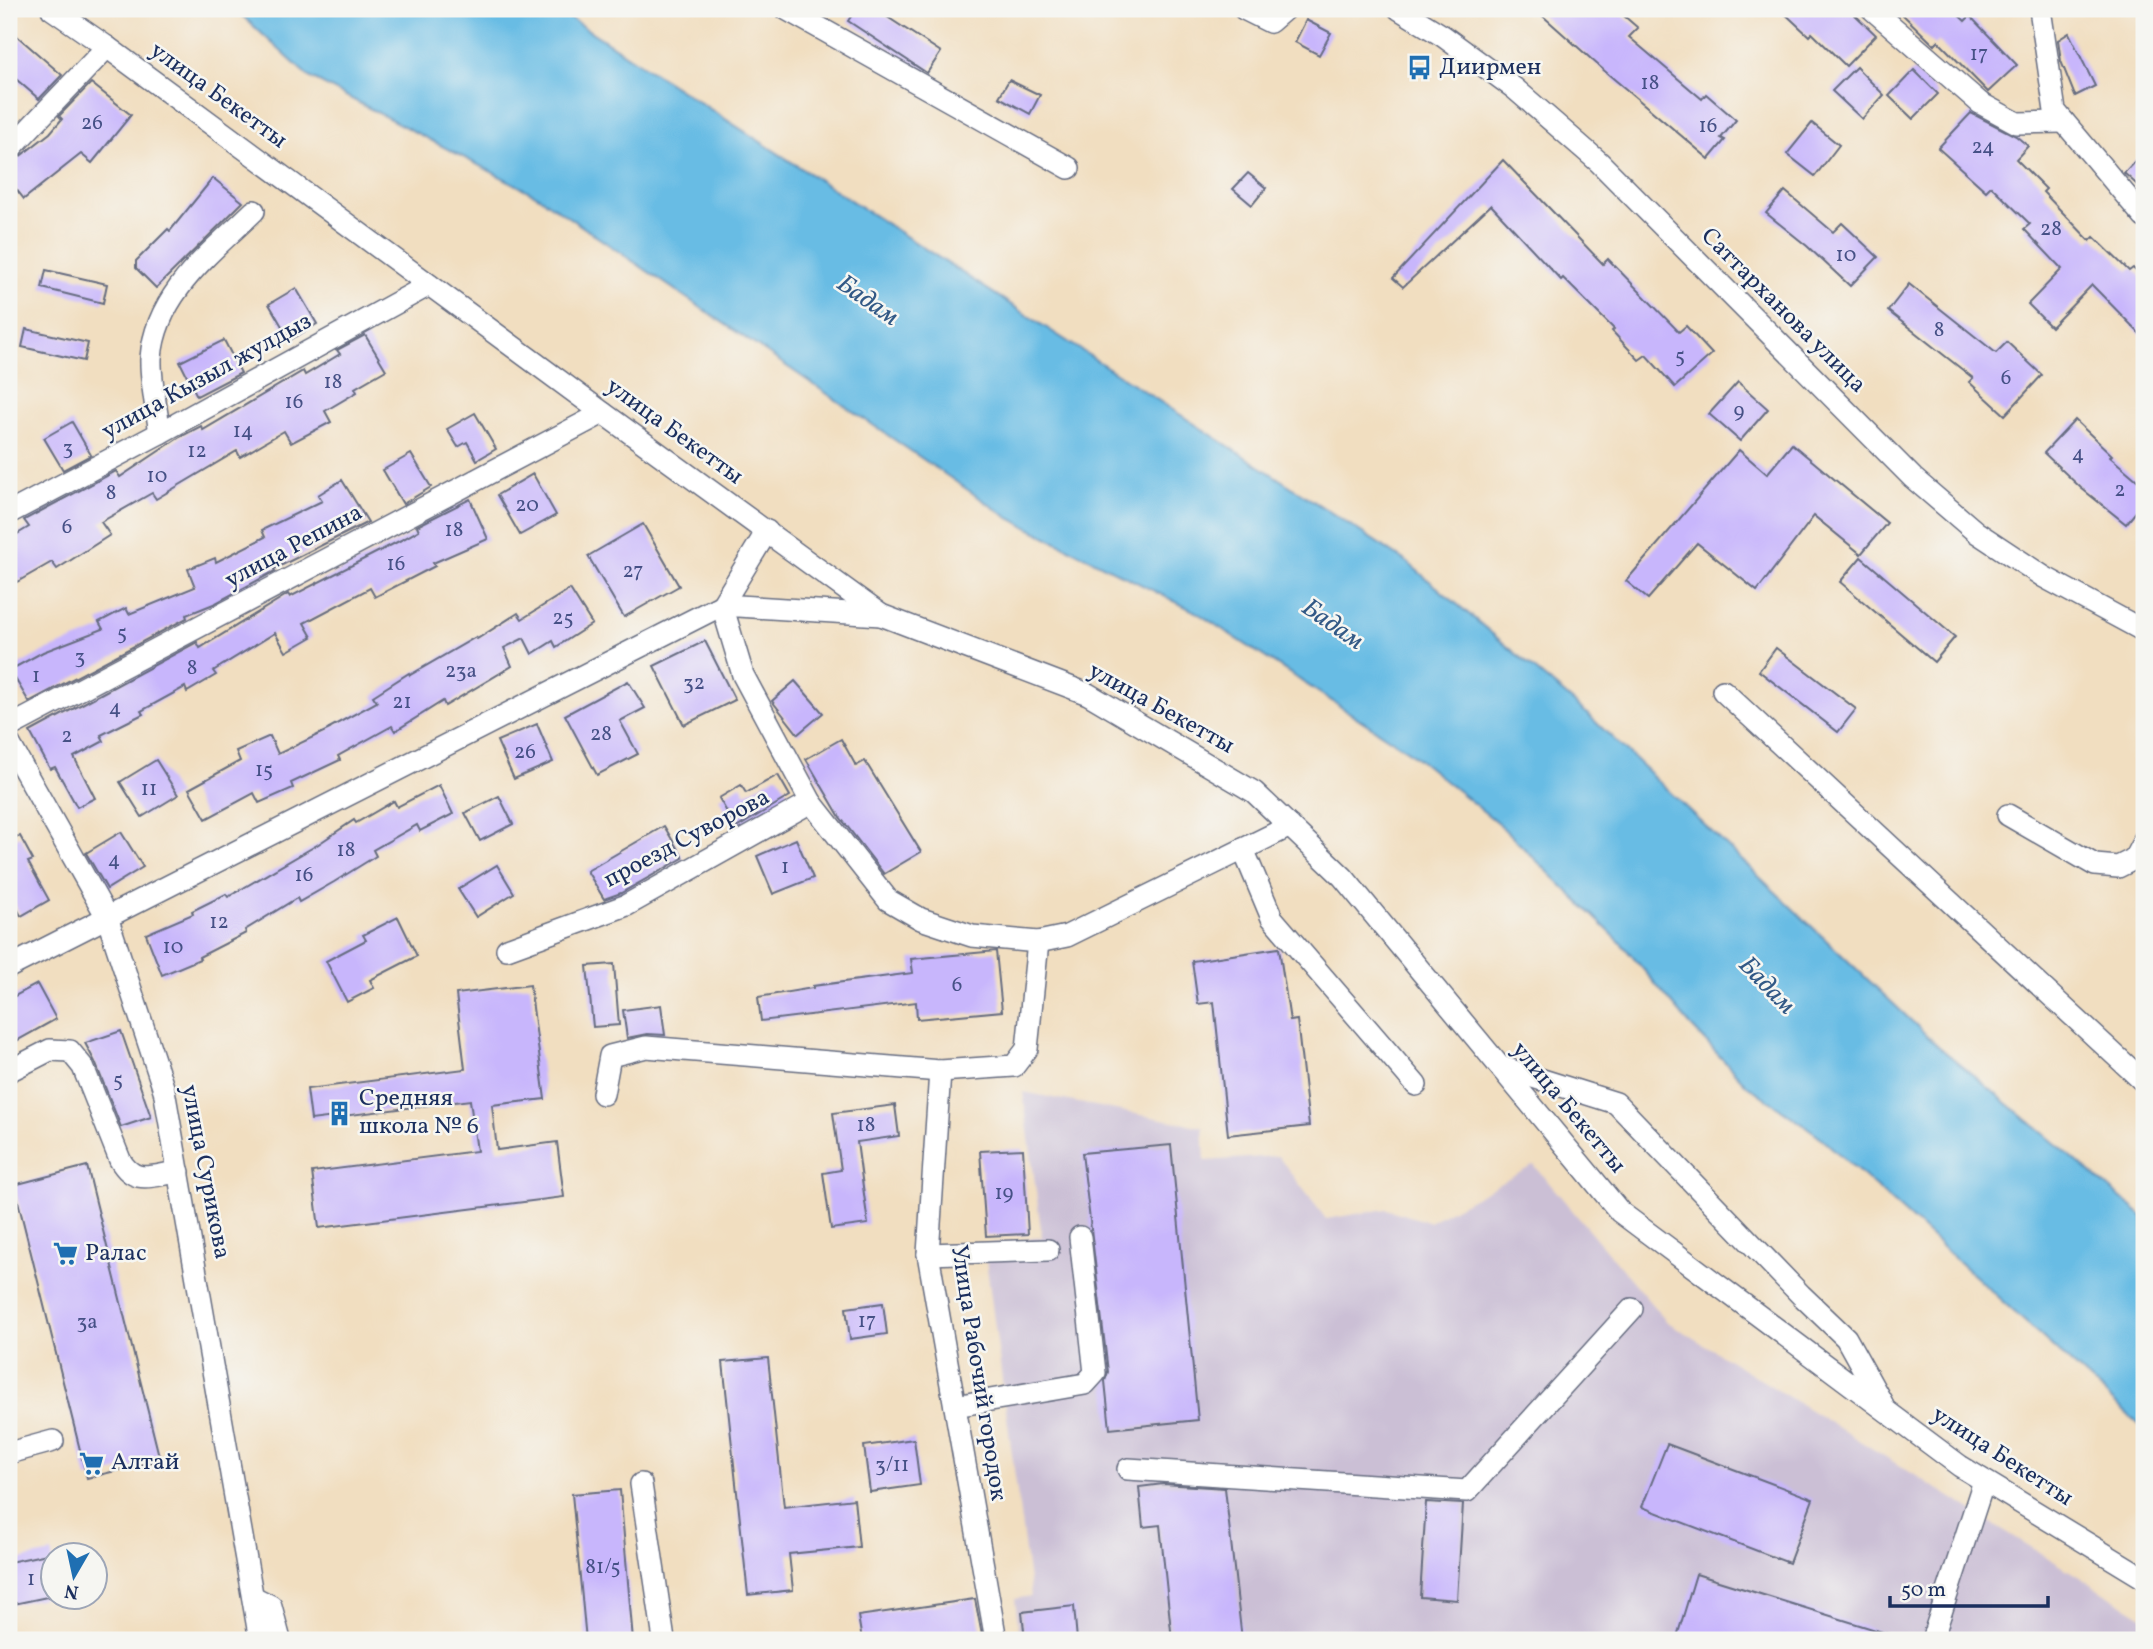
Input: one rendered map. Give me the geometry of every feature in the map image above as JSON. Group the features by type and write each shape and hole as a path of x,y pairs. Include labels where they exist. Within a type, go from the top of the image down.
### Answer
{"street":[{"name":"улица Бекетты","path":"52,9 881,615 1088,694 1254,792 1343,877 1620,1212 1960,1466 2144,1578"},
{"path":"786,9 1069,168"},
{"path":"1244,9 1270,22 1285,9"},
{"name":"Саттарханова улица","path":"1399,9 1443,36 1514,88 1599,162 1913,478 1976,532 2043,577 2144,631"},
{"path":"1872,9 1980,103 2017,123 2064,122"},
{"path":"2038,12 2054,111 2144,217"},
{"path":"9,149 107,47"},
{"path":"160,433 151,358 162,312 187,276 254,211"},
{"name":"улица Кызыл жулдыз","path":"9,513 429,285"},
{"name":"улица Репина","path":"9,727 603,413"},
{"path":"766,531 722,605 743,675 811,802 888,900 920,919 972,936 1038,942 1067,936 1290,826"},
{"path":"9,967 722,605 881,615"},
{"path":"1723,691 2144,1082"},
{"name":"улица Сурикова","path":"9,743 107,917 164,1090 260,1640"},
{"name":"проезд Суворова","path":"508,948 627,905 811,802"},
{"path":"2008,816 2095,865 2118,867 2134,859 2144,840"},
{"path":"1243,849 1272,918 1416,1085"},
{"path":"603,1094 610,1056 646,1047 940,1071 1014,1066 1027,1049 1038,942"},
{"path":"9,1071 50,1050 70,1051 83,1067 127,1172 136,1177 179,1172"},
{"path":"1500,1067 1616,1102 1801,1295 1846,1338 1887,1411"},
{"name":"Улица Рабочий городок","path":"940,1071 928,1254 996,1640"},
{"path":"955,1406 1085,1384 1096,1373 1080,1237"},
{"path":"928,1254 1048,1250"},
{"path":"1128,1469 1467,1491 1632,1309"},
{"path":"9,1453 54,1441"},
{"path":"1932,1640 1984,1481"},
{"path":"641,1484 664,1640"},
{"path":"253,1597 271,1606 280,1640"}],"shaded area":[{"path":"1023,1092 1203,1127 1205,1161 1278,1156 1326,1219 1386,1209 1429,1222 1534,1165 1666,1321 2144,1617 2144,1640 1020,1640 1015,1599 1031,1596 984,1245 1042,1237"}],"water":[{"name":"Бадам","path":"235,9 556,9 1407,562 1584,711 1938,1046 2144,1217 2144,1429 1818,1135 1747,1085 1691,1026 1621,943 1498,823 1408,751 1196,612 1009,518 536,195 309,77"}],"building":[{"path":"856,9 875,9 941,52 927,73 848,21"},
{"path":"1535,9 1616,9 1638,28 1629,37 1702,99 1706,94 1736,120 1721,138 1725,140 1709,159"},
{"path":"1780,9 1849,9 1876,35 1846,66 1812,33 1809,36"},
{"path":"1897,9 1952,9 1965,21 1970,16 2017,65 1988,92 1938,41 1934,45"},
{"path":"1306,20 1331,33 1319,55 1295,42"},
{"path":"9,29 62,75 39,99 9,73"},
{"path":"2069,33 2095,86 2075,96 2061,61 2058,40"},
{"path":"1856,67 1884,95 1862,119 1832,91"},
{"path":"1914,70 1938,94 1913,119 1889,96"},
{"path":"1009,80 1040,95 1030,114 999,97"},
{"path":"91,83 131,115 92,163 81,154 24,199 9,180 9,165 50,133 62,119 59,116"},
{"path":"1971,113 2016,136 2028,146 2016,159 2046,189 2043,192 2090,241 2094,237 2129,271 2133,268 2144,279 2144,338 2092,285 2051,327 2028,304 2062,269 2024,229 2030,224 1991,186 1986,191 1938,148"},
{"path":"1812,123 1839,145 1815,176 1787,154"},
{"path":"2144,151 2144,191 2124,173"},
{"path":"1503,160 1603,264 1608,259 1679,332 1686,326 1712,354 1675,387 1646,355 1639,360 1612,331 1614,329 1563,278 1561,280 1491,205 1403,287 1393,278"},
{"path":"1248,173 1266,188 1252,205 1233,189"},
{"path":"213,178 243,202 156,288 136,268 136,261 168,229 170,231"},
{"path":"1785,191 1833,232 1842,223 1878,257 1850,286 1766,213"},
{"path":"46,270 107,284 103,303 42,288"},
{"path":"1909,284 1996,353 2007,342 2042,375 2005,415 1969,382 1973,378 1888,311"},
{"path":"296,288 317,324 290,340 269,304"},
{"path":"26,329 88,343 84,361 22,347"},
{"path":"365,335 386,370 355,388 357,392 325,411 331,422 291,443 284,431 240,457 237,451 156,499 152,493 101,522 110,535 57,569 52,562 17,582 9,568 9,539 29,527 24,520 116,471 120,477 180,437 201,426 203,430 303,371 305,375 340,354 337,350"},
{"path":"224,340 241,373 197,396 180,362"},
{"path":"1738,382 1768,409 1740,441 1709,414"},
{"path":"475,413 496,449 477,460 467,442 458,447 447,429"},
{"path":"2075,420 2112,455 2110,457 2144,486 2144,502 2126,524 2081,488 2044,453"},
{"path":"72,422 91,455 63,470 44,438"},
{"path":"1792,444 1887,523 1861,554 1814,516 1757,591 1697,543 1648,599 1626,581 1739,450 1767,474"},
{"path":"411,454 431,487 403,504 383,470"},
{"path":"533,474 556,515 520,535 497,495"},
{"path":"342,480 368,522 274,569 275,571 216,603 186,615 187,618 29,702 10,670 43,652 103,629 99,622 126,608 129,614 195,587 188,569 215,558 216,562 265,537 262,530 322,501 318,495"},
{"path":"470,499 488,539 433,563 435,566 375,597 370,588 304,623 312,637 286,652 275,633 213,671 216,675 187,692 185,687 141,711 143,714 101,735 104,741 74,757 95,798 77,807 55,767 50,769 30,732 197,642 200,648 288,594 290,597 405,538 419,530 417,526"},
{"path":"643,524 679,586 624,617 588,556"},
{"path":"1861,557 1955,637 1934,662 1840,582"},
{"path":"570,589 592,624 556,647 553,641 532,654 524,638 504,648 512,666 445,706 443,701 395,731 392,726 338,756 340,760 291,783 293,788 259,803 254,793 206,819 189,789 240,761 236,751 270,736 278,754 330,729 377,702 373,696 409,673 410,675 476,637 477,639 518,613 522,619"},
{"path":"705,641 735,700 684,725 654,666"},
{"path":"1776,648 1856,709 1838,732 1759,671"},
{"path":"628,681 645,708 620,721 638,754 597,775 565,715"},
{"path":"795,681 823,713 798,734 772,701"},
{"path":"537,724 553,762 514,779 497,741"},
{"path":"841,739 856,766 865,761 921,852 884,874 840,817 806,759"},
{"path":"156,760 178,795 142,817 120,782"},
{"path":"778,775 790,796 736,828 719,798 741,785 746,793"},
{"path":"439,785 453,814 420,831 417,825 373,850 376,856 334,882 299,902 297,898 245,930 246,933 199,957 200,959 162,975 146,934 193,914 192,911 226,894 228,897 354,820 356,823 394,801 397,807"},
{"path":"499,796 513,824 480,841 465,813"},
{"path":"664,826 683,858 621,893 604,899 587,871"},
{"path":"121,832 143,867 107,889 86,853"},
{"path":"20,836 33,860 28,862 49,900 21,916 9,893 9,841"},
{"path":"796,839 813,878 773,894 757,856"},
{"path":"497,865 514,893 476,917 458,889"},
{"path":"398,917 417,956 370,980 374,988 347,1002 326,961 366,940 363,935"},
{"path":"1279,948 1290,1021 1297,1020 1309,1126 1228,1135 1214,1002 1198,1004 1192,961"},
{"path":"996,951 1002,1011 917,1019 916,1002 761,1021 758,997 813,986 913,973 911,959"},
{"path":"614,964 619,1025 593,1027 587,966"},
{"path":"37,984 56,1019 9,1045 9,999"},
{"name":"Средняя школа № 6","path":"530,985 545,1099 492,1105 497,1150 557,1142 564,1197 319,1228 312,1172 477,1151 470,1100 311,1120 307,1089 465,1069 456,994"},
{"path":"661,1005 665,1035 647,1034 627,1038 623,1010"},
{"path":"121,1031 151,1117 121,1127 85,1043"},
{"path":"895,1105 899,1136 857,1142 868,1224 831,1229 823,1173 841,1170 833,1113"},
{"path":"1171,1145 1198,1420 1110,1429 1105,1381 1108,1372 1082,1153"},
{"path":"1023,1149 1028,1234 986,1236 980,1151"},
{"path":"87,1166 160,1460 87,1478 14,1185"},
{"path":"883,1303 887,1334 850,1339 846,1308"},
{"path":"768,1358 784,1507 854,1499 859,1547 789,1554 793,1590 748,1595 723,1362"},
{"path":"914,1439 920,1485 870,1492 864,1446"},
{"path":"1667,1444 1813,1499 1789,1563 1642,1507"},
{"path":"1163,1484 1225,1488 1242,1640 1172,1640 1160,1525 1143,1527 1139,1487"},
{"path":"620,1490 633,1640 586,1640 572,1494"},
{"path":"1426,1502 1463,1504 1457,1600 1420,1597"},
{"path":"38,1556 38,1599 9,1605 9,1562"},
{"path":"1696,1574 1895,1636 1894,1640 1676,1640"},
{"path":"975,1599 983,1640 862,1640 858,1616"},
{"path":"1074,1606 1077,1640 1025,1640 1022,1612"}],"place":[{"name":"Диирмен","path":"1419,68"},
{"name":"Средняя школа № 6","path":"339,1113"},
{"name":"Ралас","path":"65,1254"},
{"name":"Алтай","path":"91,1463"}]}
